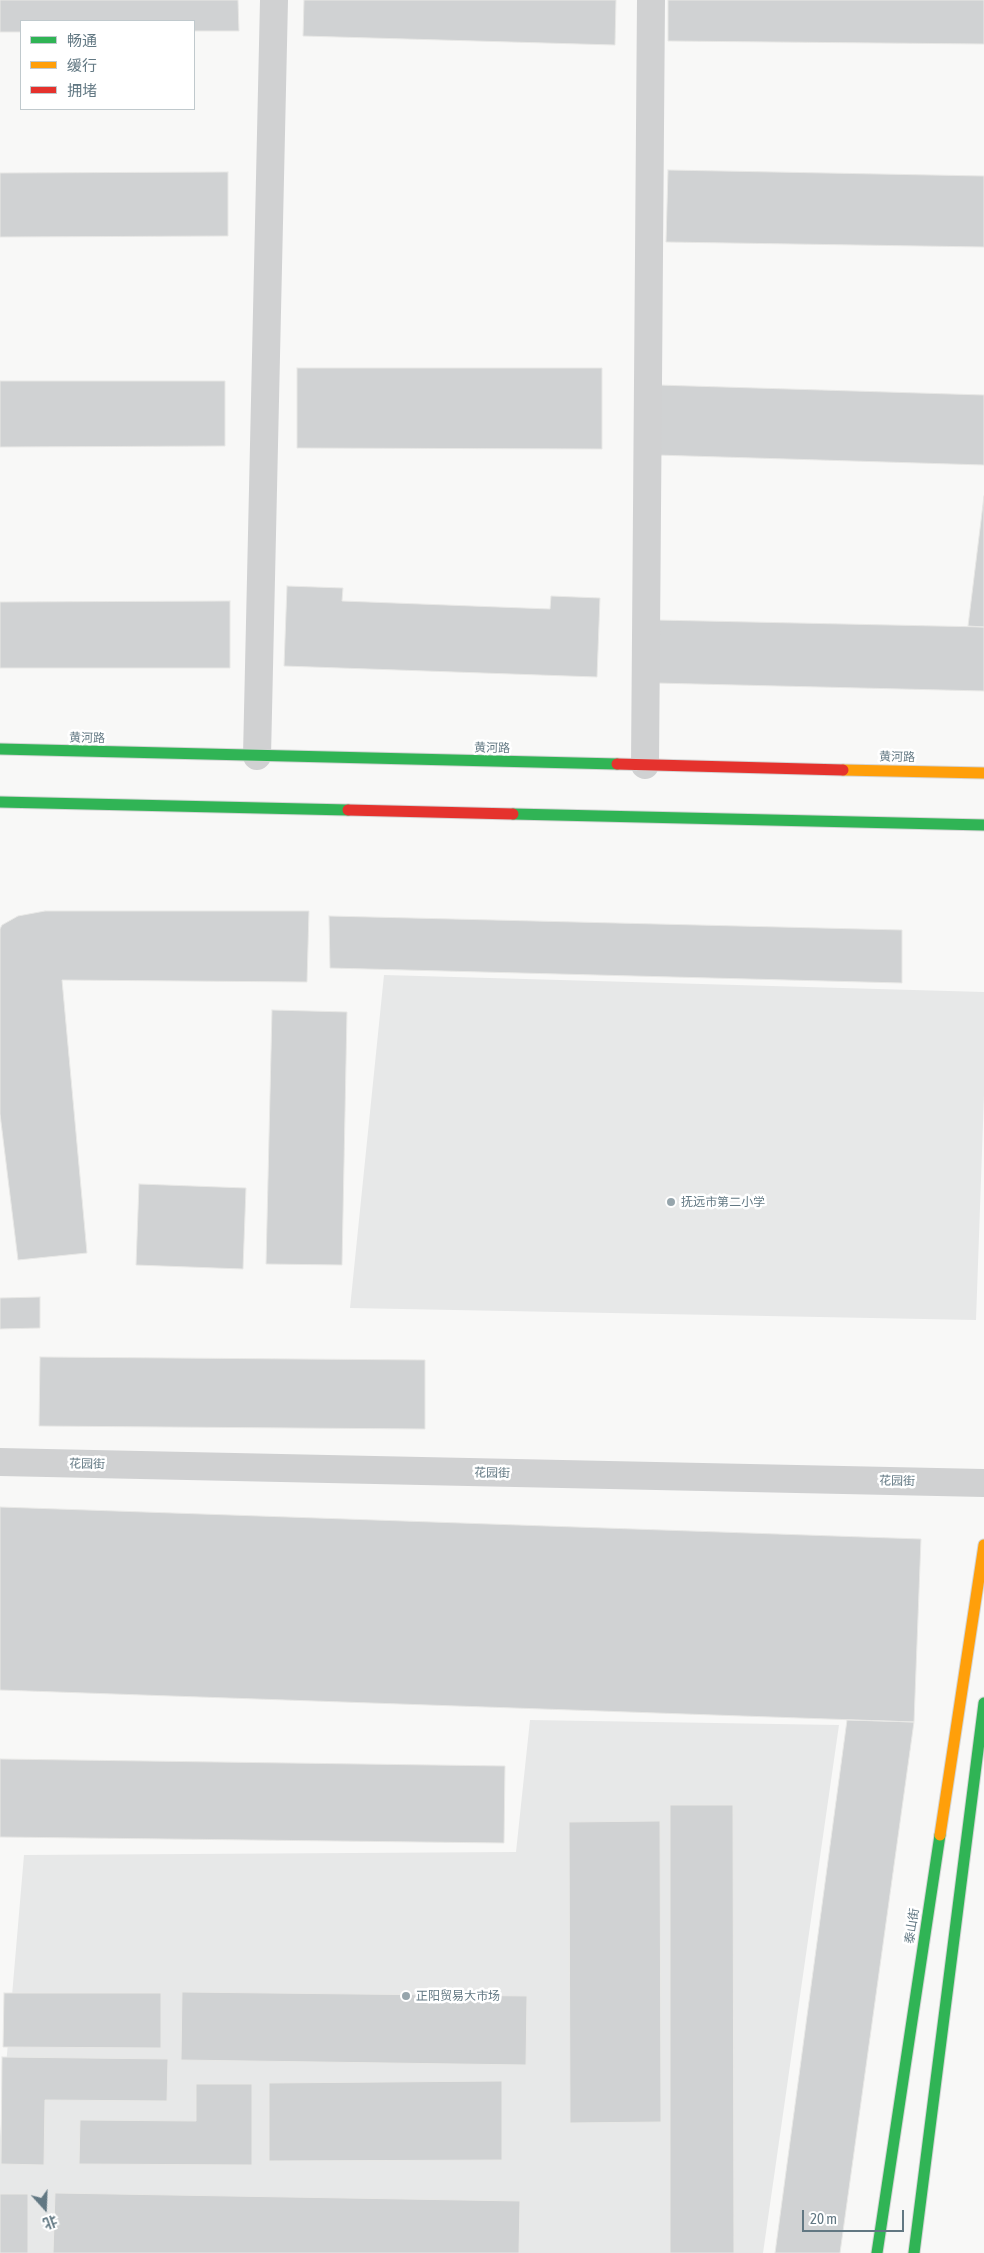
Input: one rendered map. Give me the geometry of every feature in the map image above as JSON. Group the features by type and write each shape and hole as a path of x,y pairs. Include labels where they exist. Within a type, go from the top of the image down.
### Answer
{"main road":[{"name":"黄河路","path":"0,749 984,773"},
{"path":"0,802 984,825"},
{"name":"泰山街","path":"877,2253 984,1545"},
{"name":"泰山街","path":"975,1604 981,1640"},
{"path":"914,2253 984,1703"}],"street":[{"path":"257,756 274,0"},
{"path":"645,766 651,0"},
{"name":"花园街","path":"0,1462 984,1483"}],"shaded area":[{"name":"抚远市第二小学","path":"384,975 984,992 984,1095 976,1320 350,1308"},
{"name":"正阳贸易大市场","path":"530,1720 839,1725 763,2253 0,2253 0,2136 24,1855 516,1852"}],"building":[{"path":"0,0 238,0 239,31 195,31 195,20 20,20 20,32 0,32"},
{"path":"304,0 616,0 615,45 303,36"},
{"path":"668,0 984,0 984,44 668,41"},
{"path":"668,170 984,176 984,247 666,242"},
{"path":"228,172 228,236 0,237 0,173"},
{"path":"297,368 602,368 602,449 297,448"},
{"path":"0,381 225,381 225,446 0,447"},
{"path":"658,385 984,395 984,465 656,455"},
{"path":"984,496 984,627 968,626"},
{"path":"287,586 343,588 342,601 550,609 551,596 600,598 597,677 284,666"},
{"path":"230,601 230,668 0,668 0,602"},
{"path":"656,620 984,627 984,691 655,683"},
{"path":"45,911 309,911 307,982 62,980 87,1253 18,1260 0,1114 0,929 2,925 18,916"},
{"path":"329,916 902,930 902,983 330,968"},
{"path":"272,1010 347,1012 342,1265 266,1264"},
{"path":"139,1184 246,1188 243,1269 136,1265"},
{"path":"40,1297 40,1328 0,1329 0,1298"},
{"path":"40,1357 425,1360 425,1429 39,1426"},
{"path":"0,1507 921,1539 914,1722 0,1690"},
{"path":"847,1720 914,1722 840,2253 775,2253"},
{"path":"0,1759 505,1766 504,1843 0,1837"},
{"path":"670,1805 733,1805 734,2253 670,2253"},
{"path":"660,1821 661,2122 570,2123 569,1822"},
{"path":"182,1992 527,1996 526,2065 181,2060"},
{"path":"4,1993 161,1993 161,2048 3,2047"},
{"path":"2,2057 168,2059 167,2101 45,2100 44,2165 1,2164"},
{"path":"502,2081 502,2160 269,2161 269,2083"},
{"path":"196,2084 252,2084 252,2165 79,2164 80,2120 196,2121"},
{"path":"55,2193 520,2201 519,2253 53,2253"},
{"path":"0,2194 28,2194 28,2253 0,2253"}],"traffic: fast":[{"path":"0,749 617,764"},
{"path":"0,802 348,810"},
{"path":"513,814 984,825"},
{"path":"914,2253 984,1703"},
{"path":"877,2253 940,1835"}],"traffic: slow":[{"path":"843,770 984,773"},
{"path":"940,1835 984,1545"}],"traffic: jam":[{"path":"617,764 843,770"},
{"path":"348,810 513,814"}],"place":[{"name":"抚远市第二小学","path":"671,1202"},
{"name":"正阳贸易大市场","path":"406,1996"}]}
